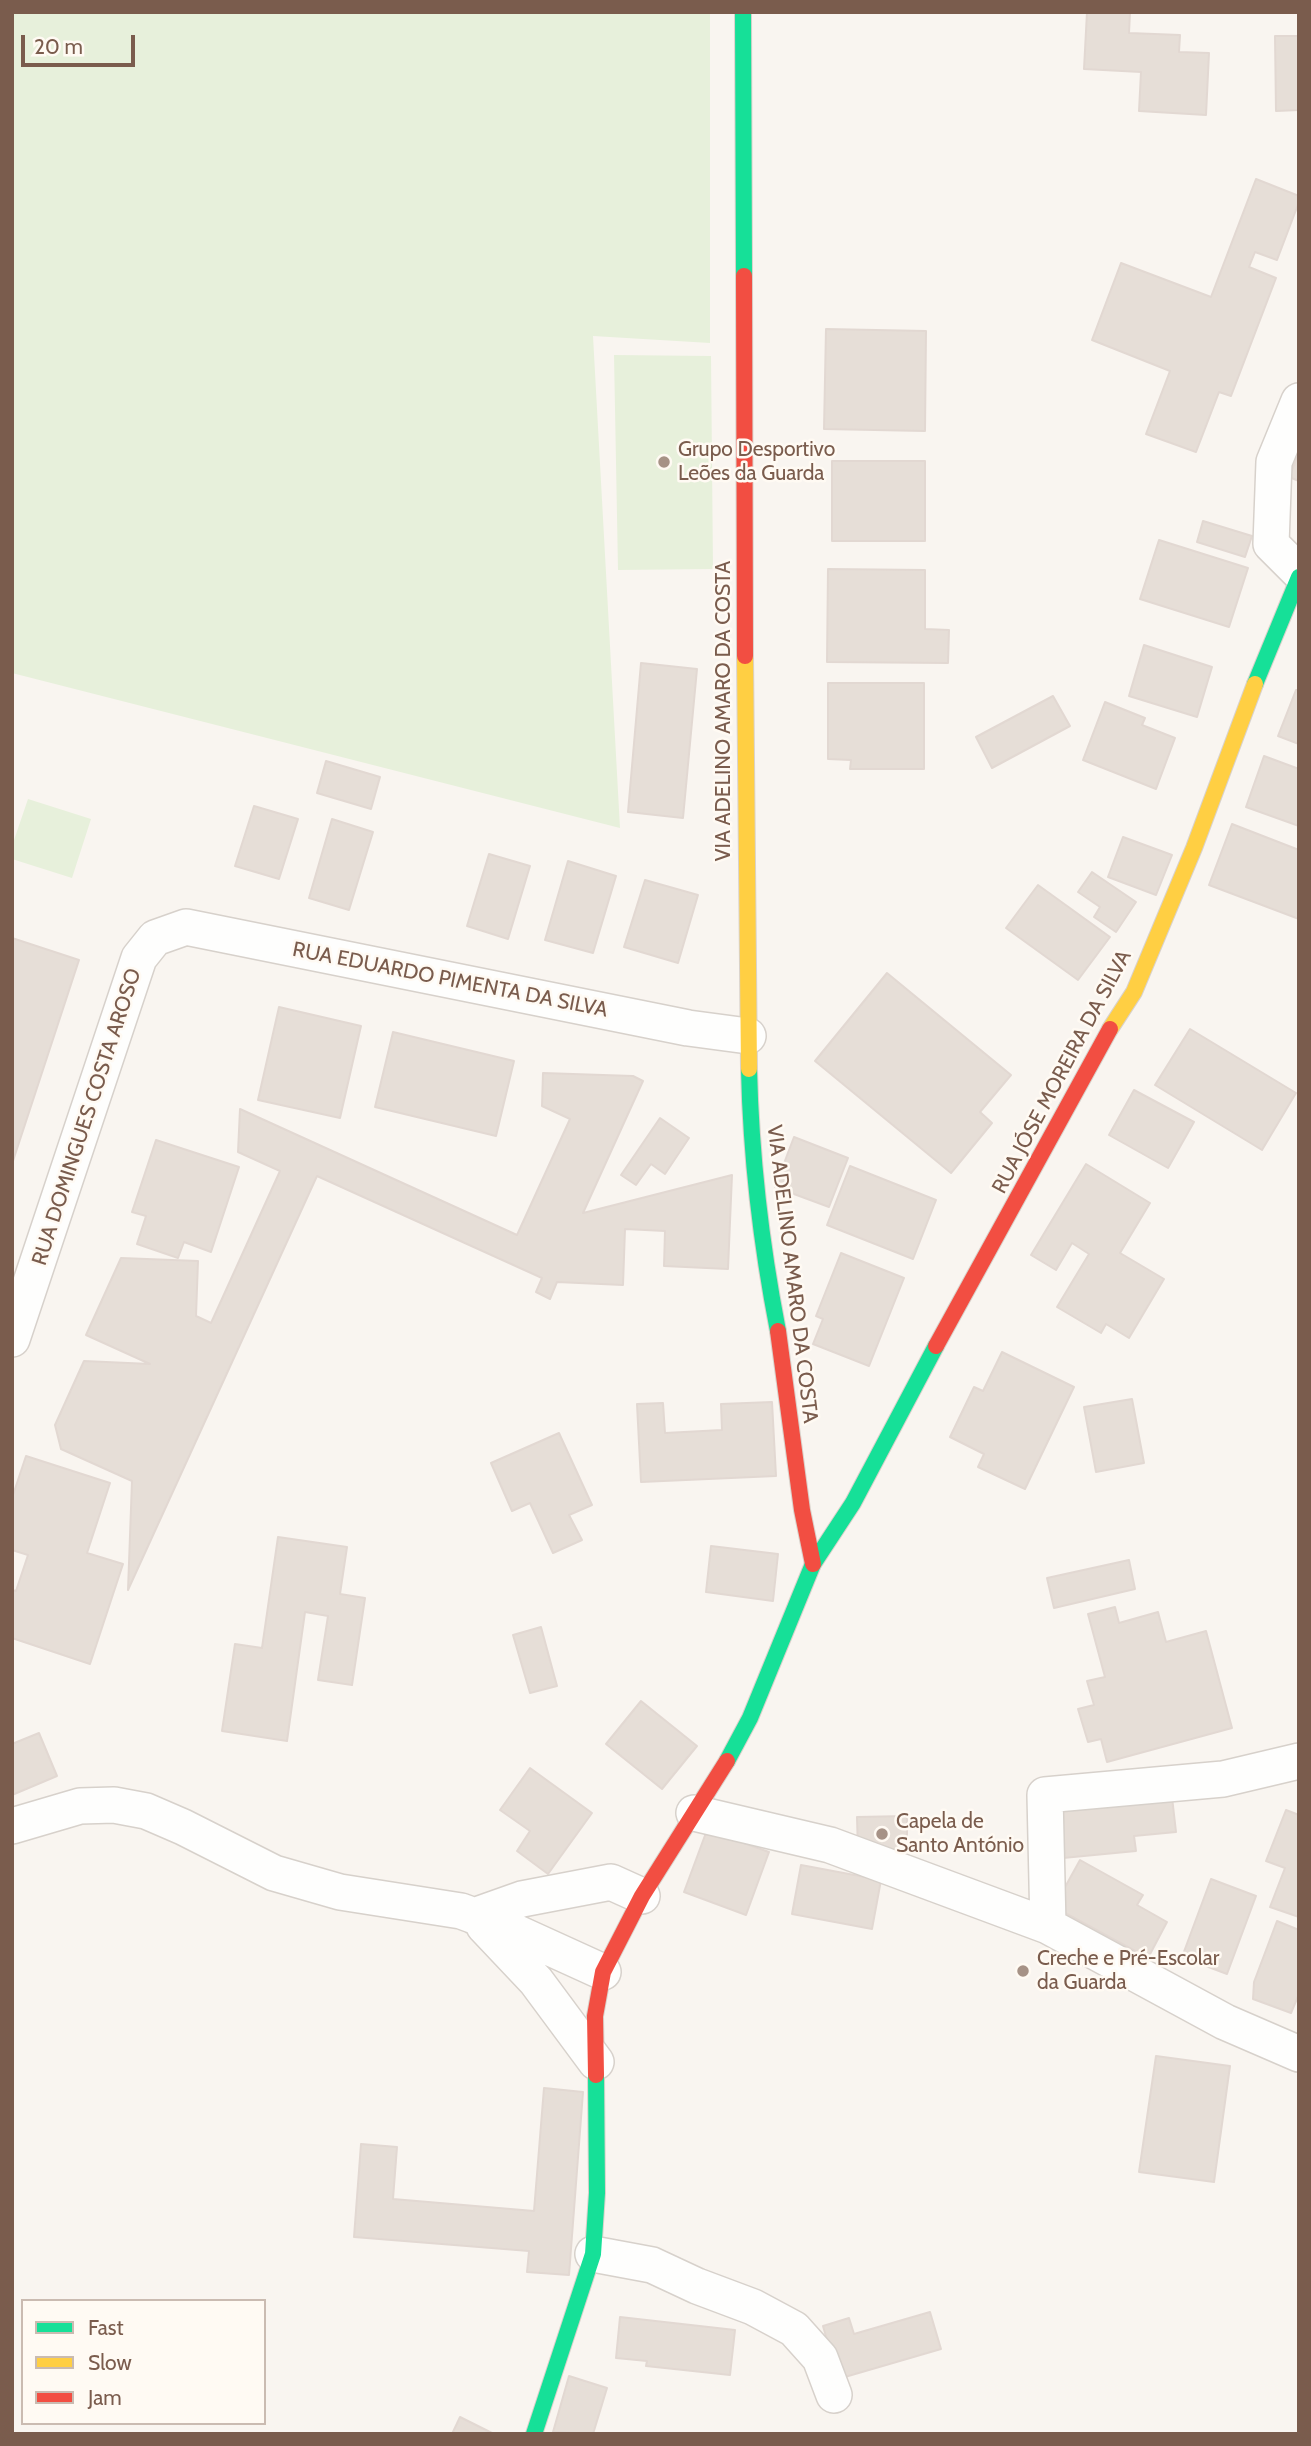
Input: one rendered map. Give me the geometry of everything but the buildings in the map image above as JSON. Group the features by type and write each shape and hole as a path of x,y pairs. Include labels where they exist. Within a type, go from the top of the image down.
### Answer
{"main road":[{"name":"VIA ADELINO AMARO DA COSTA","path":"743,12 744,790 750,1107 765,1266 780,1341 802,1510 813,1564"},
{"name":"RUA JÓSE MOREIRA DA SILVA","path":"813,1564 853,1503 950,1319 1106,1037 1134,992 1194,848 1244,710 1299,575"},
{"path":"534,2434 593,2253 597,2193 595,2016 603,1972 642,1896 722,1770 750,1718 813,1564"}],"street":[{"path":"1299,401 1274,462 1271,544 1299,575"},
{"name":"RUA EDUARDO PIMENTA DA SILVA","path":"155,939 186,927 688,1028 748,1036"},
{"name":"RUA DOMINGUES COSTA AROSO","path":"12,1339 139,958 155,939"},
{"path":"1048,1926 1045,1795 1223,1779 1299,1761"},
{"path":"12,1826 80,1806 114,1805 146,1811 274,1873 340,1892 461,1911 502,1926 603,1972"},
{"path":"694,1812 830,1845 1048,1926 1225,2022 1299,2054"},
{"path":"474,1916 522,1899 611,1882 642,1896"},
{"path":"474,1916 536,1981 596,2062"},
{"path":"593,2253 652,2265 697,2286 753,2307 794,2329 820,2358 834,2395"}],"green space":[{"path":"12,12 710,12 710,343 593,336 620,828 12,673"},
{"name":"Grupo Desportivo Leões da Guarda","path":"614,355 711,356 713,569 618,570"},
{"path":"28,799 91,819 72,878 12,859 12,846"}],"traffic: fast":[{"path":"743,12 744,276"},
{"path":"1255,684 1299,577"},
{"path":"749,1069 758,1201 778,1331"},
{"path":"727,1761 750,1718 813,1564 853,1503 936,1346"},
{"path":"534,2434 593,2254 597,2193 596,2075"}],"traffic: slow":[{"path":"745,656 749,1069"},
{"path":"1110,1029 1134,992 1194,848 1255,684"}],"traffic: jam":[{"path":"744,276 745,656"},
{"path":"936,1346 1110,1029"},
{"path":"778,1331 802,1510 813,1564"},
{"path":"596,2075 595,2016 603,1972 642,1896 727,1761"}],"place":[{"name":"Grupo Desportivo Leões da Guarda","path":"664,462"},
{"name":"Capela de Santo António","path":"882,1834"},
{"name":"Creche e Pré-Escolar da Guarda","path":"1023,1971"}]}
